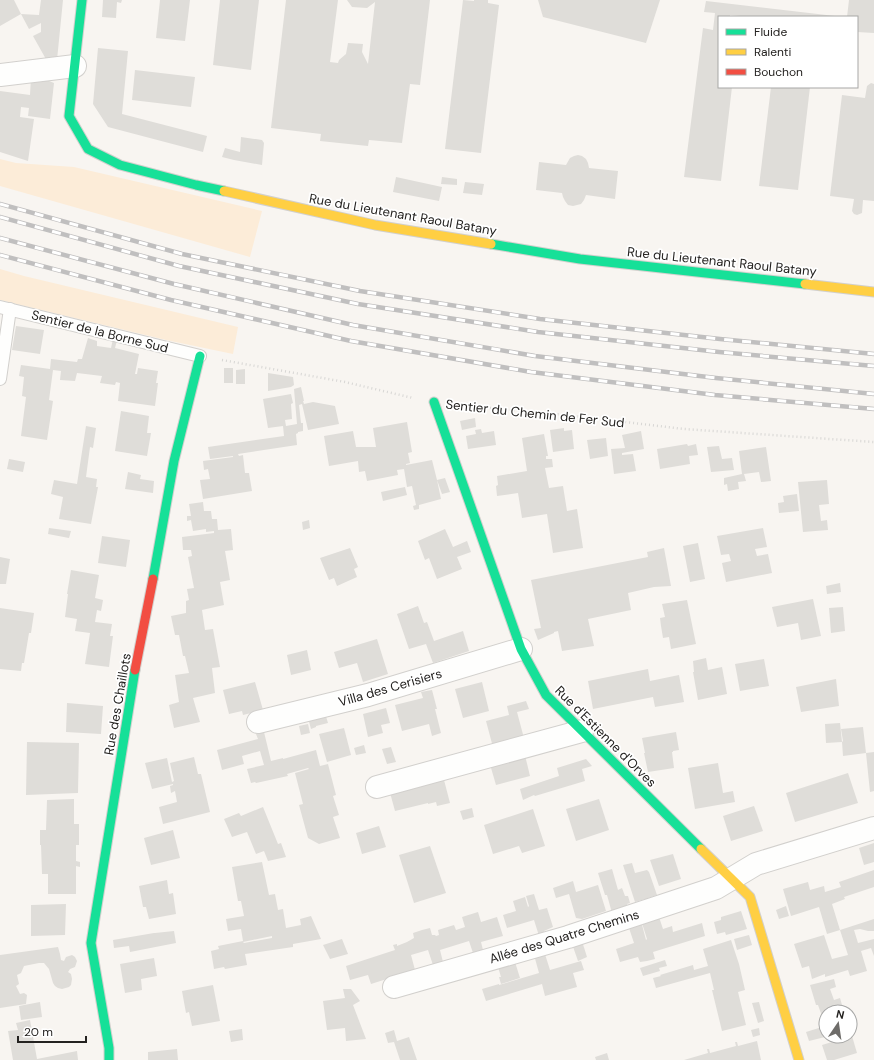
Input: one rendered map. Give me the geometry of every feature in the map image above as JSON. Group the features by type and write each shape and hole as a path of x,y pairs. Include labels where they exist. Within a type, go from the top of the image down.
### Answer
{"street":[{"name":"Rue du Lieutenant Raoul Batany","path":"82,0 76,66 69,116 88,150 120,166 196,185 375,225 580,259 874,292"},
{"path":"0,75 76,66"},
{"name":"Rue des Chaillots","path":"109,1060 109,1048 91,943 132,687 154,576 174,461 200,356"},
{"name":"Rue d'Estienne d'Orves","path":"434,402 521,649 546,695 750,897 799,1060"},
{"name":"Villa des Cerisiers","path":"258,722 368,695 521,649"},
{"path":"378,787 582,731"},
{"name":"Allée des Quatre Chemins","path":"394,987 568,936 716,888 756,864 874,828"}],"lane":[{"name":"Sentier de la Borne Sud","path":"5,308 200,356"},
{"path":"0,379 5,308"}],"path":[{"name":"Sentier du Chemin de Fer Sud","path":"200,356 345,382 434,402 566,415 684,429 874,442"}],"shaded area":[{"path":"0,159 16,163 74,167 262,211 250,257 0,186"},
{"path":"0,269 238,327 233,354 166,340 0,300"}],"building":[{"path":"0,0 14,0 21,14 0,26"},
{"path":"41,0 63,0 57,60 47,61 33,36 41,32 41,23 29,29 21,14 39,15"},
{"path":"103,0 122,0 121,3 117,2 116,18 102,17"},
{"path":"160,0 190,0 185,41 156,38"},
{"path":"220,0 259,0 251,70 213,65"},
{"path":"286,0 338,0 330,62 338,63 339,60 346,54 348,43 363,44 362,52 368,64 375,2 367,8 352,7 347,0 430,0 420,85 410,84 402,143 369,140 368,146 320,141 321,134 271,128"},
{"path":"463,0 488,0 488,3 499,5 481,153 445,149"},
{"path":"538,0 660,0 646,43 543,17"},
{"path":"849,0 874,0 874,33 858,32 858,16 847,16"},
{"path":"706,1 835,16 718,16 718,88 732,88 721,181 684,177 703,28 713,30 715,13 704,12"},
{"path":"98,48 128,51 122,114 207,136 203,152 108,127 93,104"},
{"path":"135,70 195,77 191,107 132,100"},
{"path":"37,76 54,83 50,119 28,116 29,108 21,107 20,117 34,119 28,161 0,152 0,91 30,95 31,77"},
{"path":"871,83 874,84 874,201 863,200 862,213 857,215 852,211 854,199 830,196 842,95 865,98 867,86"},
{"path":"771,88 810,88 798,190 759,186"},
{"path":"241,137 262,140 264,143 262,165 222,157 225,148 240,152"},
{"path":"578,155 586,159 589,168 618,171 615,199 586,195 581,204 573,206 568,205 562,193 536,190 539,162 566,165 570,158"},
{"path":"396,177 442,187 439,201 393,192"},
{"path":"442,177 457,179 457,185 441,184"},
{"path":"465,182 484,184 482,195 463,193"},
{"path":"16,326 44,330 40,354 12,350"},
{"path":"88,338 97,341 97,346 111,348 113,339 117,340 115,348 139,354 135,374 137,374 138,368 158,371 155,406 118,401 120,383 116,382 115,385 100,383 102,376 77,373 75,381 60,380 61,371 53,370 49,400 53,401 47,440 21,436 26,397 22,396 24,377 19,376 21,365 50,369 51,359 77,362 78,359 82,359"},
{"path":"224,368 233,368 233,383 224,383"},
{"path":"245,369 245,384 236,384 236,370"},
{"path":"268,373 293,377 294,385 291,387 268,391"},
{"path":"301,387 304,404 313,402 335,406 339,424 308,430 302,404 299,405 301,423 303,423 303,431 296,434 297,445 238,454 239,456 243,455 245,473 249,473 252,491 203,499 200,480 210,479 208,469 204,470 203,461 233,457 210,459 208,447 284,436 283,426 268,428 263,399 291,394 293,403 291,404 292,419 285,420 286,426 297,424 294,389"},
{"path":"121,411 149,416 147,433 151,433 147,456 115,451"},
{"path":"475,418 476,427 462,430 460,421"},
{"path":"407,422 412,452 408,453 410,463 406,465 432,460 441,499 419,505 419,509 414,510 413,506 416,505 412,486 407,487 404,469 397,470 398,475 367,481 365,471 359,472 358,461 329,466 324,436 353,431 356,447 376,447 373,428"},
{"path":"86,426 96,428 93,448 90,447 86,477 97,479 96,487 98,487 91,524 59,519 63,497 51,494 54,480 77,484"},
{"path":"564,428 564,431 572,430 574,449 553,452 550,430"},
{"path":"481,429 482,433 494,431 496,445 468,449 466,436 476,434 475,430"},
{"path":"641,431 644,449 622,453 622,455 633,454 636,471 614,474 611,449 625,448 622,435"},
{"path":"544,434 548,456 546,456 546,459 552,459 553,467 545,468 549,488 563,486 567,511 577,509 583,548 553,553 547,514 522,518 518,493 497,496 497,476 527,471 522,438"},
{"path":"606,438 608,456 590,459 587,440"},
{"path":"687,444 688,446 696,444 698,455 689,456 690,464 660,469 657,449"},
{"path":"719,446 722,459 732,458 734,470 711,472 707,447"},
{"path":"766,447 771,481 761,482 759,472 744,474 746,481 738,482 739,489 728,491 727,484 724,485 724,478 742,474 739,451"},
{"path":"9,459 25,462 23,472 7,469"},
{"path":"128,472 141,475 140,479 154,481 153,493 125,489"},
{"path":"445,478 450,492 442,494 437,480"},
{"path":"827,480 829,504 819,505 821,521 827,520 828,530 803,532 798,482"},
{"path":"405,487 407,495 383,501 381,492"},
{"path":"797,494 799,511 779,513 778,503 784,502 783,496"},
{"path":"203,502 204,511 211,511 212,519 217,519 218,530 231,529 233,550 225,551 230,580 220,582 224,605 202,610 205,630 213,629 220,667 212,668 215,693 193,698 200,722 174,728 169,705 179,702 175,675 189,673 185,656 183,656 179,635 175,635 171,616 186,613 186,601 189,600 187,589 194,588 188,557 192,556 191,550 183,550 182,537 214,533 214,531 206,532 206,529 193,531 191,520 187,521 187,516 191,516 189,504"},
{"path":"309,520 310,528 303,530 302,522"},
{"path":"49,528 71,531 69,538 48,534"},
{"path":"763,528 767,547 755,549 757,556 768,554 772,573 726,582 722,563 731,561 729,554 721,555 717,536"},
{"path":"445,529 453,547 467,541 471,552 457,557 462,569 437,579 429,558 425,560 418,541"},
{"path":"102,536 130,540 126,567 98,563"},
{"path":"698,543 705,579 690,582 683,546"},
{"path":"350,548 358,567 354,569 357,577 337,586 334,578 329,580 320,558"},
{"path":"664,548 671,586 654,587 628,593 631,610 588,619 594,646 562,651 558,631 538,640 534,629 541,628 531,580 648,557 647,552"},
{"path":"0,557 10,559 6,584 0,584"},
{"path":"71,570 99,575 95,598 103,600 101,611 97,610 95,622 112,624 110,636 113,636 109,667 85,664 90,633 75,631 77,619 65,617"},
{"path":"840,583 841,592 827,594 826,586"},
{"path":"813,599 821,636 801,640 798,623 777,627 772,607"},
{"path":"687,600 696,644 671,649 669,637 663,638 660,618 665,617 662,604"},
{"path":"418,606 424,623 427,622 434,641 463,631 469,651 433,663 426,644 409,649 397,614"},
{"path":"843,607 845,631 831,633 829,608"},
{"path":"0,608 34,613 31,633 29,633 24,663 22,663 21,671 0,669"},
{"path":"377,639 388,674 363,682 357,663 339,668 334,652"},
{"path":"307,650 311,670 291,675 287,655"},
{"path":"706,658 708,670 722,667 727,694 698,700 693,672 693,661"},
{"path":"764,659 769,686 740,691 735,664"},
{"path":"648,669 650,681 679,675 684,702 655,707 653,697 593,709 588,681"},
{"path":"836,679 839,706 801,712 796,687"},
{"path":"255,682 263,710 243,715 242,711 229,714 223,690"},
{"path":"482,682 489,711 463,718 455,689"},
{"path":"432,690 441,733 432,736 429,724 402,731 395,705 423,698 421,692"},
{"path":"526,701 529,709 517,712 525,742 494,751 486,721 509,715 507,706"},
{"path":"67,703 103,706 101,734 66,732"},
{"path":"386,708 390,723 381,725 383,733 368,737 363,714"},
{"path":"325,713 328,723 311,729 308,718"},
{"path":"840,723 842,742 826,743 825,724"},
{"path":"308,724 310,733 301,735 299,726"},
{"path":"863,727 866,753 843,756 841,729"},
{"path":"344,728 351,755 327,762 319,734"},
{"path":"264,732 271,761 316,750 320,766 328,764 336,795 333,796 339,815 333,817 340,838 319,844 308,838 299,805 303,804 295,773 309,769 308,768 287,774 288,776 251,783 247,769 264,765 260,751 242,756 244,764 222,770 217,750 258,739 256,734"},
{"path":"676,732 679,750 672,752 674,768 648,772 642,738"},
{"path":"27,742 79,743 78,793 26,795"},
{"path":"364,745 366,753 356,755 354,748"},
{"path":"391,747 396,762 387,764 382,749"},
{"path":"524,751 530,776 496,785 489,761"},
{"path":"874,752 874,791 870,792 866,753"},
{"path":"194,757 198,774 201,774 210,812 163,824 159,807 177,802 175,791 171,793 170,786 173,784 152,789 145,763 167,758 172,782 174,781 170,763"},
{"path":"586,759 592,766 582,769 585,781 535,796 534,795 523,800 520,789 559,776 557,768"},
{"path":"718,763 723,793 733,791 735,802 695,809 688,768"},
{"path":"848,773 858,803 795,822 786,793"},
{"path":"444,780 450,803 437,806 436,802 428,803 395,811 389,789"},
{"path":"74,799 74,824 79,824 79,845 76,845 76,861 80,862 80,867 76,866 76,894 48,894 48,874 42,874 40,845 40,830 46,830 47,800"},
{"path":"599,799 609,830 576,841 566,809"},
{"path":"754,806 763,831 731,841 723,816"},
{"path":"263,807 278,844 281,843 286,857 268,861 264,851 256,854 247,832 232,837 224,819 239,813 241,816"},
{"path":"472,808 474,817 463,820 460,811"},
{"path":"533,809 545,846 522,853 519,846 493,854 484,825"},
{"path":"379,826 386,847 362,854 356,833"},
{"path":"173,830 180,858 151,865 144,838"},
{"path":"874,843 874,862 864,865 859,848"},
{"path":"430,846 446,893 414,903 399,855"},
{"path":"673,854 681,879 659,886 650,860"},
{"path":"262,862 269,895 275,894 278,910 283,909 286,928 301,925 300,919 311,916 321,939 293,944 293,947 245,954 247,965 225,969 224,967 214,969 211,951 219,949 218,946 243,941 241,929 228,931 226,919 244,916 241,901 238,901 232,867","holes":["272,936 272,938 244,943 243,942"]},
{"path":"632,863 635,873 647,870 649,872 657,895 648,898 649,901 646,902 645,899 635,902 623,865"},
{"path":"612,869 618,890 622,888 625,896 628,896 630,903 627,904 628,909 612,913 607,895 605,895 598,873"},
{"path":"874,870 874,887 844,897 845,899 832,904 840,930 827,934 819,907 791,916 783,889 808,882 810,890 824,886 825,892 841,887 839,882"},
{"path":"167,880 169,894 173,893 176,914 149,919 146,907 143,907 139,886"},
{"path":"573,881 576,892 598,885 606,911 582,919 576,918 569,894 556,898 553,888"},
{"path":"534,894 539,910 547,908 553,927 544,931 546,937 540,939 534,920 507,928 503,915 516,911 513,901 525,897 528,907 526,896"},
{"path":"66,904 65,935 31,936 31,905"},
{"path":"786,906 789,916 779,919 776,910"},
{"path":"741,911 747,929 726,935 725,932 717,934 714,922 721,920 721,917"},
{"path":"478,912 481,922 497,917 503,936 481,942 483,950 473,953 469,941 440,950 443,962 433,965 428,950 411,955 415,970 371,984 368,975 350,980 346,966 395,950 393,945 397,944 397,946 407,942 414,938 413,933 422,930 430,928 432,935 436,936 439,935 438,930 454,925 456,930 465,927 462,917"},
{"path":"658,914 663,929 672,926 673,932 702,923 705,936 653,952 655,959 640,962 638,957 620,962 616,949 634,943 628,925 641,921 646,940 647,939 641,920"},
{"path":"874,919 874,931 860,929 854,930 858,943 874,939 874,956 871,948 861,951 867,971 850,976 848,970 825,977 825,974 812,979 809,966 802,968 794,944 824,935 832,959 848,955 840,930"},
{"path":"174,931 176,943 130,952 129,946 114,948 113,940"},
{"path":"749,935 752,945 737,950 734,939"},
{"path":"581,938 587,957 578,961 571,941"},
{"path":"342,939 348,954 330,959 323,945"},
{"path":"731,940 739,964 745,990 738,992 746,1025 722,1031 712,990 714,990 710,973 656,988 653,978 693,965 694,970 708,966 703,949"},
{"path":"58,947 61,960 64,961 66,957 72,955 77,961 75,967 70,969 68,972 71,974 71,985 62,989 55,986 49,969 44,963 24,966 21,973 17,975 19,984 16,986 20,994 24,993 27,995 26,1004 0,1008 0,955"},
{"path":"544,951 550,970 581,961 584,970 573,973 577,987 545,996 542,984 486,1001 482,989 539,973 534,955"},
{"path":"154,958 157,976 141,979 142,990 125,993 120,964"},
{"path":"665,960 667,966 659,968 660,971 643,976 640,968"},
{"path":"515,962 520,978 501,984 499,977 501,977 498,967"},
{"path":"834,979 836,987 830,989 834,1000 840,998 842,1004 816,1005 810,985"},
{"path":"213,985 220,1021 192,1026 189,1012 186,1013 182,991"},
{"path":"343,989 351,989 360,1001 353,1005 366,1039 346,1041 345,1028 327,1030 323,1001 345,998"},
{"path":"40,1002 42,1017 21,1020 19,1006"},
{"path":"759,1002 764,1021 758,1023 752,1003"},
{"path":"30,1020 37,1059 77,1051 78,1060 13,1060 8,1031 18,1030 16,1023"},
{"path":"759,1028 760,1035 753,1037 751,1030"},
{"path":"818,1028 818,1039 809,1041 806,1032"},
{"path":"242,1029 243,1040 231,1042 229,1031"},
{"path":"394,1030 397,1041 409,1037 417,1060 400,1060 394,1042 388,1043 385,1033"},
{"path":"757,1041 761,1060 684,1060 708,1053 707,1049 709,1049 710,1053 736,1046 735,1042 737,1042 738,1046"},
{"path":"854,1044 857,1053 834,1060 827,1060 822,1045"},
{"path":"177,1049 178,1060 148,1060 148,1052"},
{"path":"607,1053 609,1060 596,1060 595,1057"}],"railway":[{"path":"0,204 182,254 360,291 540,319 874,354"},
{"path":"0,217 179,266 358,304 538,332 719,352 874,366"},
{"path":"0,238 174,284 353,325 535,356 716,378 874,394"},
{"path":"0,255 171,300 351,341 531,372 715,395 874,409"}],"traffic: fast":[{"path":"82,0 69,116 88,149 120,165 224,191"},
{"path":"491,244 580,259 805,284"},
{"path":"153,579 174,461 200,356"},
{"path":"434,402 521,649 546,695 701,849"},
{"path":"109,1060 109,1048 91,943 135,670"}],"traffic: slow":[{"path":"224,191 375,225 491,244"},
{"path":"805,284 874,292"},
{"path":"701,849 750,897 799,1060"}],"traffic: jam":[{"path":"135,670 153,579"}]}
